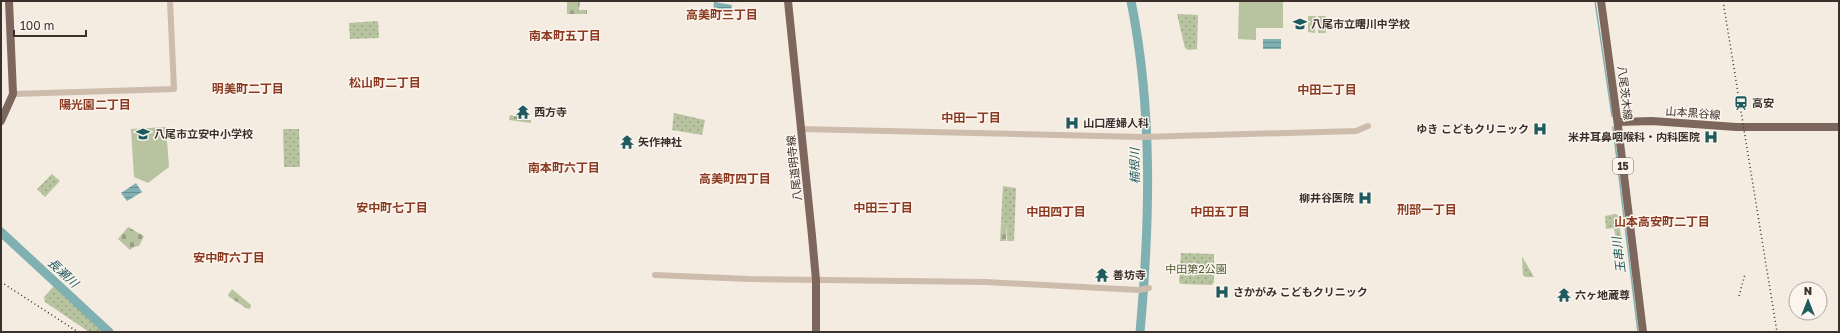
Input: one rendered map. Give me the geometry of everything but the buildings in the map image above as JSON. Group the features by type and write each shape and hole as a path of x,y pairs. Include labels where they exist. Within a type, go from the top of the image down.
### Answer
{"main road":[{"path":"1,121 13,94 9,1"},
{"name":"八尾道明寺線","path":"788,1 816,280 816,332"},
{"name":"八尾茨木線","path":"1601,1 1618,122 1642,332"},
{"name":"山本黒谷線","path":"1618,122 1652,121 1736,127 1839,127"}],"street":[{"path":"13,94 174,89 170,1"},
{"path":"800,129 1147,137 1356,131 1368,126"},
{"path":"655,275 816,280 986,282 1139,290 1149,288"}],"green space":[{"path":"567,1 580,1 579,10 587,10 587,14 567,14"},
{"path":"1239,1 1283,1 1283,28 1256,28 1256,40 1238,39"},
{"path":"1177,14 1198,15 1197,49 1188,50 1185,48"},
{"path":"1308,16 1316,16 1315,33 1308,32"},
{"path":"1318,16 1326,16 1326,33 1318,33"},
{"path":"378,21 379,38 350,39 349,23"},
{"path":"674,113 705,120 702,135 672,130"},
{"path":"510,115 527,117 527,120 531,120 531,123 509,120"},
{"path":"166,127 169,167 148,183 134,177 131,129"},
{"path":"283,129 299,129 300,167 284,167"},
{"path":"52,174 60,181 45,197 37,189"},
{"path":"1003,186 1016,188 1014,241 1007,241 1007,224 1001,223"},
{"path":"1615,214 1618,215 1621,237 1616,239 1614,228 1606,229 1605,216"},
{"path":"1001,223 1007,224 1006,241 1000,241"},
{"path":"128,227 144,236 139,246 130,250 118,239"},
{"name":"中田第2公園","path":"1181,253 1214,254 1214,282 1212,285 1181,284 1179,282"},
{"path":"1522,258 1534,277 1525,277 1523,275"},
{"path":"56,284 107,332 89,332 45,302 44,297"},
{"path":"232,289 251,305 250,309 228,296"}],"water":[{"path":"714,2 732,5 730,15 713,12"},
{"path":"1263,39 1281,39 1281,49 1263,49"},
{"path":"136,183 142,192 127,201 121,193"}],"waterway":[{"name":"楠根川","path":"1131,1 1143,83 1148,166 1146,249 1140,332"},
{"name":"玉串川","path":"1595,1 1612,116"},
{"name":"玉串川","path":"1613,127 1638,332"},
{"name":"長瀬川","path":"1,232 109,332"}],"railway":[{"path":"1723,1 1777,332"},
{"path":"1739,296 1745,274"},
{"path":"1,282 78,332"}],"place":[{"name":"八尾市立曙川中学校","path":"1300,24"},
{"name":"高安","path":"1741,103"},
{"name":"西方寺","path":"523,112"},
{"name":"山口産婦人科","path":"1072,123"},
{"name":"ゆき こどもクリニック","path":"1540,129"},
{"name":"八尾市立安中小学校","path":"143,134"},
{"name":"米井耳鼻咽喉科・内科医院","path":"1711,137"},
{"name":"矢作神社","path":"627,142"},
{"name":"柳井谷医院","path":"1365,198"},
{"name":"善坊寺","path":"1102,275"},
{"name":"さかがみ こどもクリニック","path":"1222,292"},
{"name":"六ヶ地蔵尊","path":"1564,295"}],"district":[{"name":"高美町三丁目","path":"722,15"},
{"name":"南本町五丁目","path":"565,36"},
{"name":"松山町二丁目","path":"385,83"},
{"name":"明美町二丁目","path":"248,89"},
{"name":"中田二丁目","path":"1327,90"},
{"name":"陽光園二丁目","path":"95,105"},
{"name":"中田一丁目","path":"971,118"},
{"name":"南本町六丁目","path":"564,168"},
{"name":"高美町四丁目","path":"735,179"},
{"name":"安中町七丁目","path":"392,208"},
{"name":"中田三丁目","path":"883,208"},
{"name":"刑部一丁目","path":"1427,210"},
{"name":"中田四丁目","path":"1056,212"},
{"name":"中田五丁目","path":"1220,212"},
{"name":"山本高安町二丁目","path":"1662,222"},
{"name":"安中町六丁目","path":"229,258"}]}
